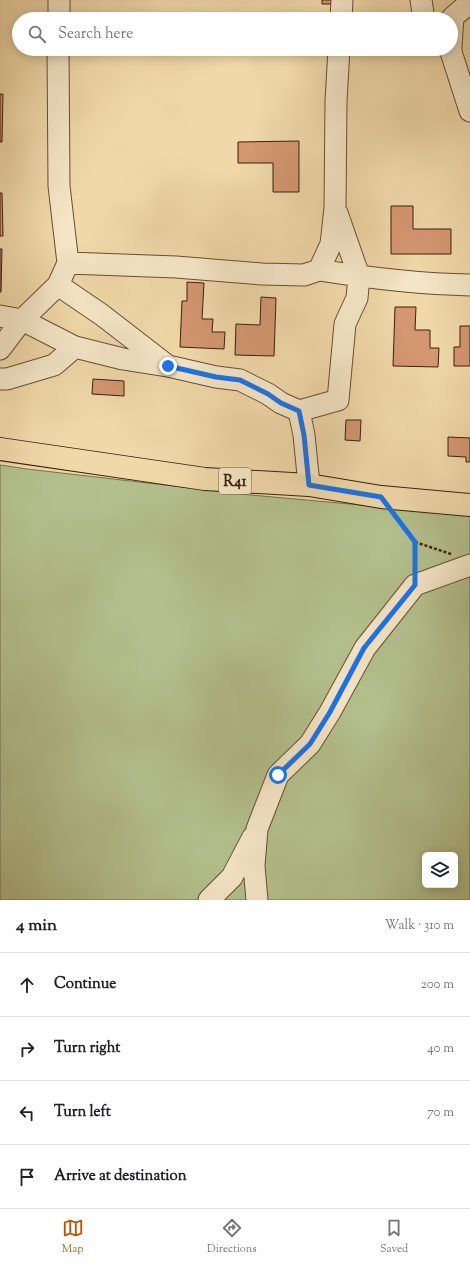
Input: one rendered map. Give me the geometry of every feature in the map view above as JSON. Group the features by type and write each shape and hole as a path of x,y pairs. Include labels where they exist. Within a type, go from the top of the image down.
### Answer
{"main road":[{"name":"R41","path":"0,449 205,479 309,485 381,497 470,505"}],"street":[{"path":"58,12 59,0"},
{"path":"341,12 342,0"},
{"path":"421,0 423,12"},
{"path":"458,13 470,4"},
{"path":"0,349 22,320 58,285 68,263 59,186 58,56"},
{"path":"319,270 331,244 335,208 336,101 339,56"},
{"path":"452,56 470,111"},
{"path":"0,316 22,320 75,347 124,359 168,366 216,377 240,380 268,394 281,403 299,411 338,400 345,324 357,298 359,276 335,208"},
{"path":"68,263 176,267 304,275 319,270 359,276 470,285"},
{"path":"58,285 102,315 168,366"},
{"path":"0,379 7,379 54,365 75,347"},
{"path":"299,411 304,435 309,485"},
{"path":"210,900 232,877 256,829 278,775 310,744 330,712 364,648 415,585 463,560"},
{"path":"256,829 254,866 257,900"}],"path":[{"path":"381,497 415,542 463,560"},
{"path":"415,542 415,585"}],"green space":[{"path":"0,465 251,495 470,515 470,900 0,900"}],"building":[{"path":"322,0 333,0 333,4 322,4"},
{"path":"0,94 3,94 2,142 0,142"},
{"path":"299,141 299,192 273,192 273,163 238,163 238,142"},
{"path":"0,193 2,193 3,236 0,236"},
{"path":"391,206 413,206 413,229 451,229 451,254 391,254"},
{"path":"0,249 2,249 1,292 0,292"},
{"path":"187,282 204,283 202,319 213,319 212,332 225,332 224,349 180,347 182,301 187,301"},
{"path":"261,297 276,298 274,356 235,355 236,324 260,325"},
{"path":"395,307 416,307 415,330 430,330 430,348 439,348 438,367 393,366"},
{"path":"460,326 470,326 470,366 454,366 454,347 460,347"},
{"path":"93,379 124,381 124,396 92,394"},
{"path":"346,420 361,420 360,441 345,440"},
{"path":"448,437 470,438 470,462 466,462 466,457 448,456"}],"route":[{"path":"168,366 216,377 240,380 268,394 281,403 299,411 304,435 309,485 381,497 415,542 415,585 364,648 330,712 310,744 278,775"}]}
